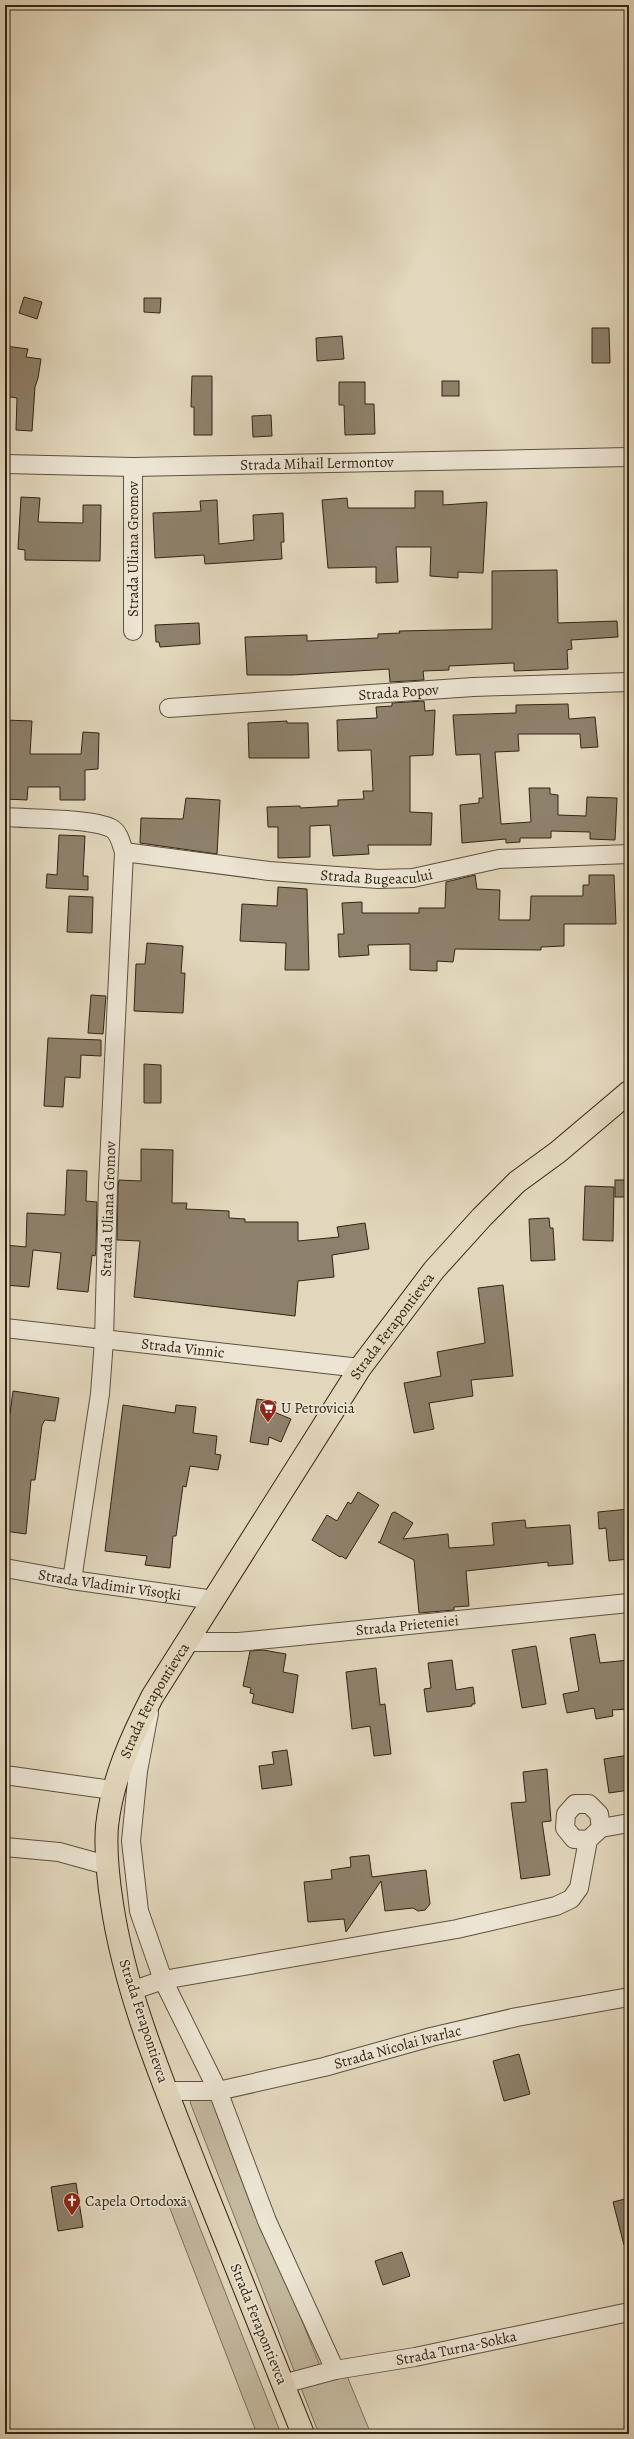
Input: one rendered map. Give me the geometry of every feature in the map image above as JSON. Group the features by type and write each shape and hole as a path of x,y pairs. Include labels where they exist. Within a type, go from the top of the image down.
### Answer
{"main road":[{"name":"Strada Ferapontievca","path":"303,2434 166,2091 131,1992 117,1936 106,1865 107,1827 112,1790 134,1732 152,1697 360,1368 434,1270 482,1216 517,1182 558,1152 629,1092"}],"street":[{"name":"Strada Mihail Lermontov","path":"5,464 133,467 629,457"},
{"name":"Strada Uliana Gromov","path":"133,467 133,631"},
{"name":"Strada Popov","path":"169,708 473,687 629,682"},
{"name":"Strada Bugeacului","path":"5,817 94,823 112,828 122,844 269,872 378,879 413,878 499,859 629,854"},
{"name":"Strada Uliana Gromov","path":"72,1580 100,1394 104,1340 108,1186 122,844"},
{"name":"Strada Vinnic","path":"5,1328 360,1368"},
{"name":"Strada Vladimir Vîsoțki","path":"5,1568 72,1580 214,1600"},
{"name":"Strada Prieteniei","path":"186,1642 240,1642 629,1603"},
{"path":"152,1697 138,1771 131,1841 139,1912 163,1980 218,2091 267,2221 335,2370"},
{"path":"5,1775 112,1790"},
{"path":"588,1840 574,1839 565,1828 566,1814 575,1804 589,1804 600,1814 601,1828"},
{"path":"131,1992 163,1980 457,1929 556,1906 571,1899 579,1888 588,1840 601,1828 629,1823"},
{"path":"5,1847 59,1852 106,1865"},
{"name":"Strada Nicolai Ivarlac","path":"166,2091 218,2091 324,2067 439,2035 517,2017 629,1998"},
{"name":"Strada Turna-Sokka","path":"283,2384 335,2370 415,2357 629,2312"}],"shaded area":[{"path":"212,2095 320,2366 295,2373 190,2102 194,2098"},
{"path":"189,2200 281,2434 257,2434 169,2206"},
{"path":"347,2376 371,2434 319,2434 301,2388 313,2382"}],"building":[{"path":"24,297 42,302 37,319 19,313"},
{"path":"144,298 161,298 160,313 144,312"},
{"path":"592,328 609,328 610,363 592,363"},
{"path":"342,336 344,359 317,361 316,338"},
{"path":"5,346 28,349 26,357 41,359 35,387 32,431 16,430 17,398 5,396"},
{"path":"192,376 212,376 212,435 194,435 194,407 191,407"},
{"path":"442,381 459,381 459,396 442,396"},
{"path":"339,382 365,382 365,404 374,404 375,434 345,435 344,405 339,405"},
{"path":"271,415 272,436 253,437 252,416"},
{"path":"415,491 443,491 443,505 487,502 483,573 458,572 458,578 430,576 431,547 396,547 398,582 376,583 376,567 328,568 322,500 347,498 348,508 415,508"},
{"path":"21,497 40,498 38,522 83,523 83,505 101,505 100,561 25,560 25,550 18,549"},
{"path":"217,500 219,544 254,540 253,515 283,513 284,542 281,542 282,559 205,564 204,555 155,558 153,513 201,511 200,501"},
{"path":"557,570 558,623 617,621 618,637 571,640 572,649 567,650 568,669 514,671 514,663 449,666 449,670 423,671 424,680 390,682 389,669 292,675 247,675 245,637 307,635 307,641 378,638 378,634 400,633 399,631 492,629 492,571"},
{"path":"199,623 200,644 160,647 159,642 156,642 155,625"},
{"path":"424,701 425,711 435,710 433,755 410,756 410,812 432,813 431,845 368,845 369,854 333,856 330,825 310,826 310,857 278,858 278,827 268,827 267,807 300,806 300,808 338,806 338,800 364,799 363,791 373,791 371,750 338,751 337,720 377,718 376,707 392,706 392,703"},
{"path":"568,704 569,719 595,717 598,747 581,748 580,734 518,734 519,751 495,752 501,824 531,822 529,788 550,788 550,794 558,795 558,815 586,816 587,797 617,798 615,840 590,839 590,832 551,831 551,838 520,838 520,842 506,843 506,839 462,843 460,805 479,803 479,798 483,798 480,754 456,755 453,715 516,713 516,705"},
{"path":"5,720 32,721 30,754 81,754 83,732 99,733 98,769 85,770 85,800 60,800 60,787 28,787 27,800 5,799"},
{"path":"287,721 287,723 308,723 309,758 249,758 248,723"},
{"path":"186,798 220,800 217,854 140,843 141,818 183,819"},
{"path":"59,835 85,836 83,876 88,876 88,890 46,888 47,874 57,875"},
{"path":"475,875 477,889 500,890 499,920 530,920 531,896 583,896 583,885 589,885 589,875 614,875 616,924 564,924 564,946 541,947 541,950 455,949 453,962 437,961 437,971 410,970 410,944 368,945 369,955 339,957 338,934 344,934 342,903 362,902 362,913 419,913 419,908 445,908 446,882"},
{"path":"278,887 307,889 309,970 285,970 286,943 240,941 242,904 277,906"},
{"path":"69,896 93,897 92,933 67,932"},
{"path":"147,943 183,946 181,973 185,973 183,1013 134,1011 136,964 145,964"},
{"path":"91,995 106,996 103,1034 88,1033"},
{"path":"48,1038 101,1040 101,1056 81,1055 80,1078 65,1077 63,1107 44,1106"},
{"path":"144,1064 161,1065 161,1103 144,1103"},
{"path":"141,1149 173,1150 172,1203 187,1203 186,1209 229,1211 229,1218 245,1219 245,1222 298,1222 298,1241 339,1237 337,1227 365,1223 369,1249 332,1255 334,1277 298,1281 295,1316 134,1297 140,1241 117,1240 118,1187 119,1180 141,1181"},
{"path":"67,1170 87,1171 86,1201 97,1202 96,1250 95,1256 92,1255 88,1292 57,1289 61,1253 33,1250 29,1287 5,1285 5,1245 26,1247 27,1213 65,1215"},
{"path":"615,1180 629,1180 629,1197 615,1197"},
{"path":"585,1186 614,1187 613,1241 583,1240"},
{"path":"549,1218 550,1228 553,1228 555,1260 531,1261 529,1219"},
{"path":"503,1285 513,1376 471,1380 473,1396 429,1403 434,1429 414,1433 404,1383 441,1376 437,1352 485,1343 478,1288"},
{"path":"13,1391 59,1398 55,1421 45,1420 42,1425 35,1480 31,1480 26,1534 5,1531 5,1413 10,1414"},
{"path":"257,1399 276,1402 274,1412 291,1419 281,1442 269,1437 268,1445 250,1442"},
{"path":"123,1405 175,1413 176,1405 196,1407 193,1433 217,1436 215,1454 221,1455 218,1470 190,1466 186,1487 183,1486 176,1536 173,1536 170,1568 145,1565 147,1556 105,1551"},
{"path":"358,1492 379,1505 346,1559 312,1540 327,1515 337,1521 348,1502 351,1504"},
{"path":"629,1509 629,1559 609,1561 606,1528 599,1529 598,1512"},
{"path":"395,1512 413,1523 403,1539 448,1534 449,1548 494,1545 492,1523 525,1520 526,1528 570,1525 573,1564 548,1566 548,1562 466,1571 469,1606 454,1607 454,1610 419,1613 414,1560 378,1542 380,1542 392,1513"},
{"path":"595,1634 600,1663 629,1660 629,1709 612,1710 613,1716 596,1719 594,1708 567,1713 563,1694 579,1691 570,1638"},
{"path":"536,1646 546,1704 522,1708 512,1650"},
{"path":"263,1650 286,1654 283,1672 298,1675 293,1713 252,1703 254,1694 250,1693 251,1688 243,1686 250,1651"},
{"path":"452,1660 456,1690 473,1687 475,1704 472,1704 472,1706 427,1712 424,1689 431,1688 428,1663"},
{"path":"376,1668 380,1705 385,1704 391,1754 374,1756 370,1726 352,1729 346,1672"},
{"path":"287,1750 292,1785 262,1789 259,1766 274,1764 272,1752"},
{"path":"629,1755 629,1790 609,1793 604,1759"},
{"path":"547,1769 551,1821 542,1822 550,1875 521,1879 511,1803 526,1802 523,1772"},
{"path":"369,1855 372,1877 426,1870 430,1904 425,1910 418,1911 413,1908 385,1911 381,1881 346,1932 344,1919 308,1922 304,1882 332,1879 331,1870 351,1867 350,1857"},
{"path":"519,2054 530,2094 504,2101 493,2061"},
{"path":"76,2183 83,2227 58,2231 51,2187"},
{"path":"629,2198 629,2244 624,2245 613,2202"},
{"path":"402,2252 410,2276 383,2285 375,2261"}],"place":[{"name":"U Petrovicia","path":"268,1423"},
{"name":"Capela Ortodoxă","path":"72,2216"}]}
